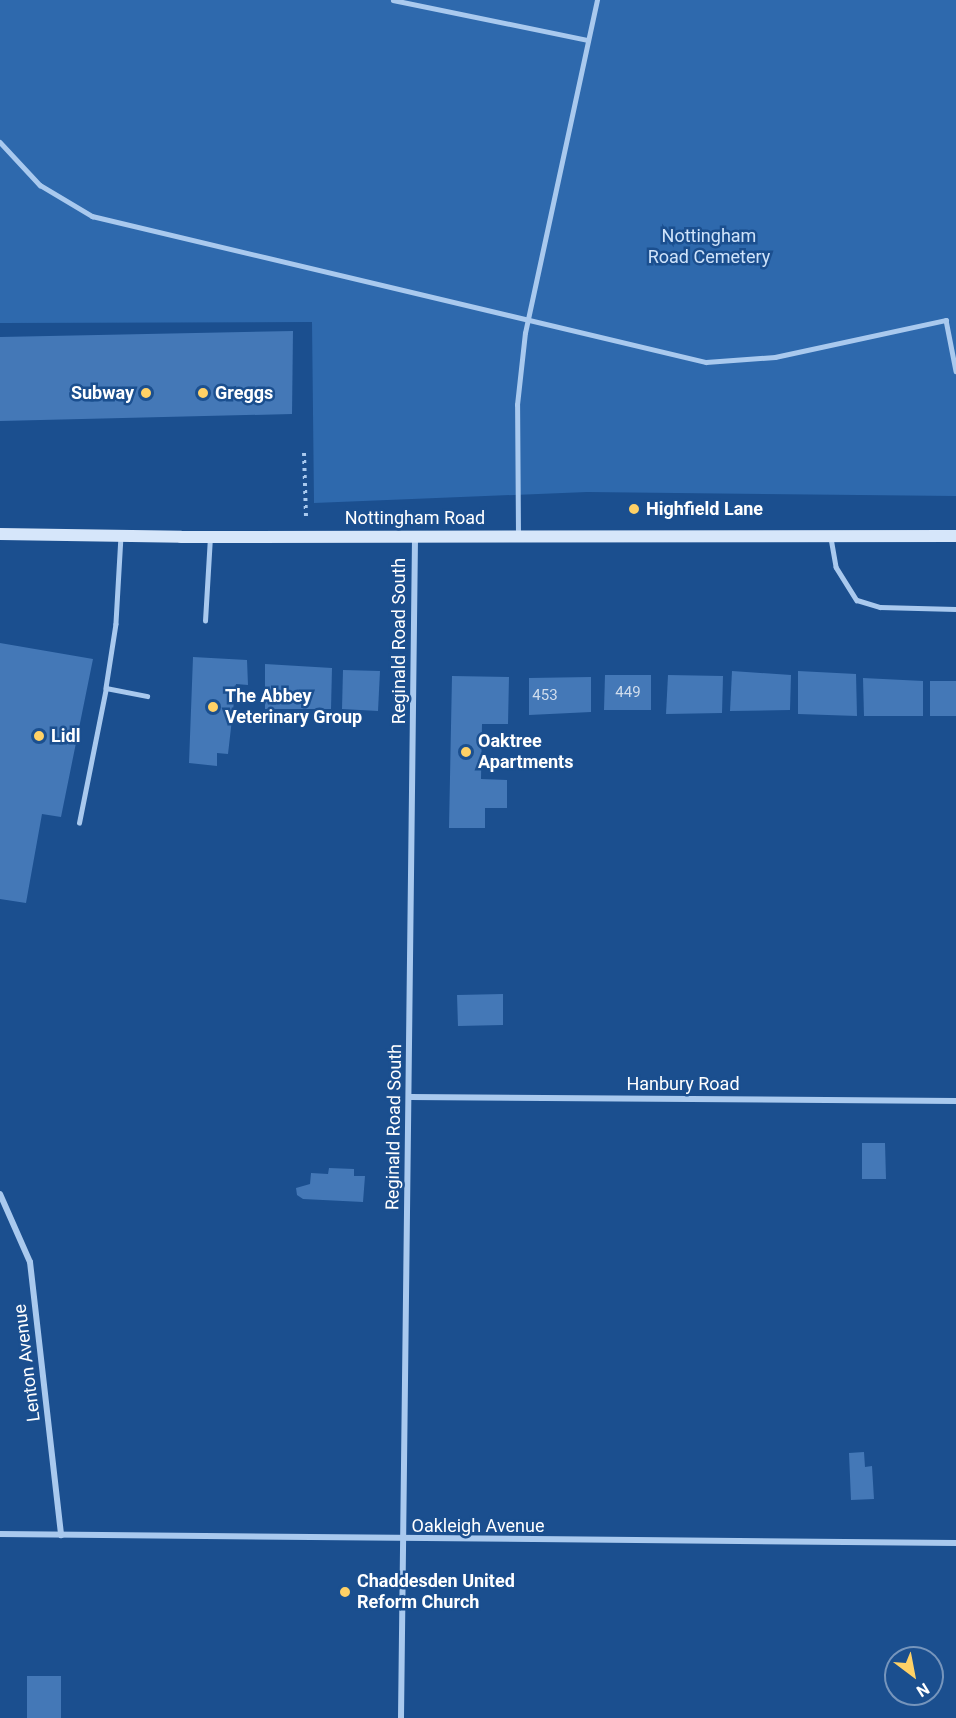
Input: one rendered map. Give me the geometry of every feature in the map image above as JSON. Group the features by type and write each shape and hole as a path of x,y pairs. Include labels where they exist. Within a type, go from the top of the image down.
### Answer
{"street":[{"name":"Nottingham Road","path":"0,534 210,537 956,536"},
{"name":"Reginald Road South","path":"401,1718 415,536"},
{"name":"Hanbury Road","path":"410,1097 956,1101"},
{"name":"Lenton Avenue","path":"0,1194 30,1262 61,1535"},
{"name":"Oakleigh Avenue","path":"0,1534 403,1540 956,1543"}],"lane":[{"path":"393,0 588,40"},
{"path":"518,535 517,405 528,318 597,0"},
{"path":"0,142 40,185 92,216 706,362 775,357 946,320 956,371"},
{"path":"831,535 836,567 857,600 880,607 956,609"},
{"path":"79,823 106,688 116,624 121,536"},
{"path":"205,621 210,537"},
{"path":"106,688 147,696"}],"path":[{"path":"304,453 307,537"}],"green space":[{"name":"Nottingham Road Cemetery","path":"0,0 956,0 956,496 587,492 314,503 312,322 0,323"}],"building":[{"path":"293,331 292,414 0,421 0,337"},
{"name":"Lidl","path":"0,643 93,659 61,817 42,814 26,903 0,899"},
{"name":"The Abbey Veterinary Group","path":"193,657 247,660 248,685 236,684 228,754 217,753 217,766 189,763"},
{"path":"265,664 332,668 331,709 265,709"},
{"path":"343,670 380,671 378,711 342,709"},
{"path":"732,671 791,675 790,710 730,711"},
{"path":"798,671 856,674 857,716 798,714"},
{"path":"605,675 651,675 651,710 604,710"},
{"path":"668,675 723,676 722,713 666,714"},
{"name":"Oaktree Apartments","path":"452,676 509,677 508,724 482,724 481,779 507,780 507,808 485,808 485,828 449,828"},
{"path":"591,677 591,712 529,715 529,678"},
{"path":"863,678 923,681 923,716 864,716"},
{"path":"930,681 956,681 956,716 930,716"},
{"path":"503,994 503,1025 458,1026 457,995"},
{"path":"862,1143 885,1143 886,1179 862,1179"},
{"path":"329,1168 354,1169 354,1176 365,1176 363,1202 303,1199 297,1195 296,1188 310,1184 311,1173 328,1174"},
{"path":"864,1452 865,1467 872,1466 874,1499 851,1500 849,1453"},
{"path":"27,1676 61,1676 61,1718 27,1718"}],"place":[{"name":"Subway","path":"146,393"},
{"name":"Greggs","path":"203,393"},
{"name":"Highfield Lane","path":"634,509"},
{"name":"The Abbey Veterinary Group","path":"213,707"},
{"name":"Lidl","path":"39,736"},
{"name":"Oaktree Apartments","path":"466,752"},
{"name":"Chaddesden United Reform Church","path":"345,1592"}]}
